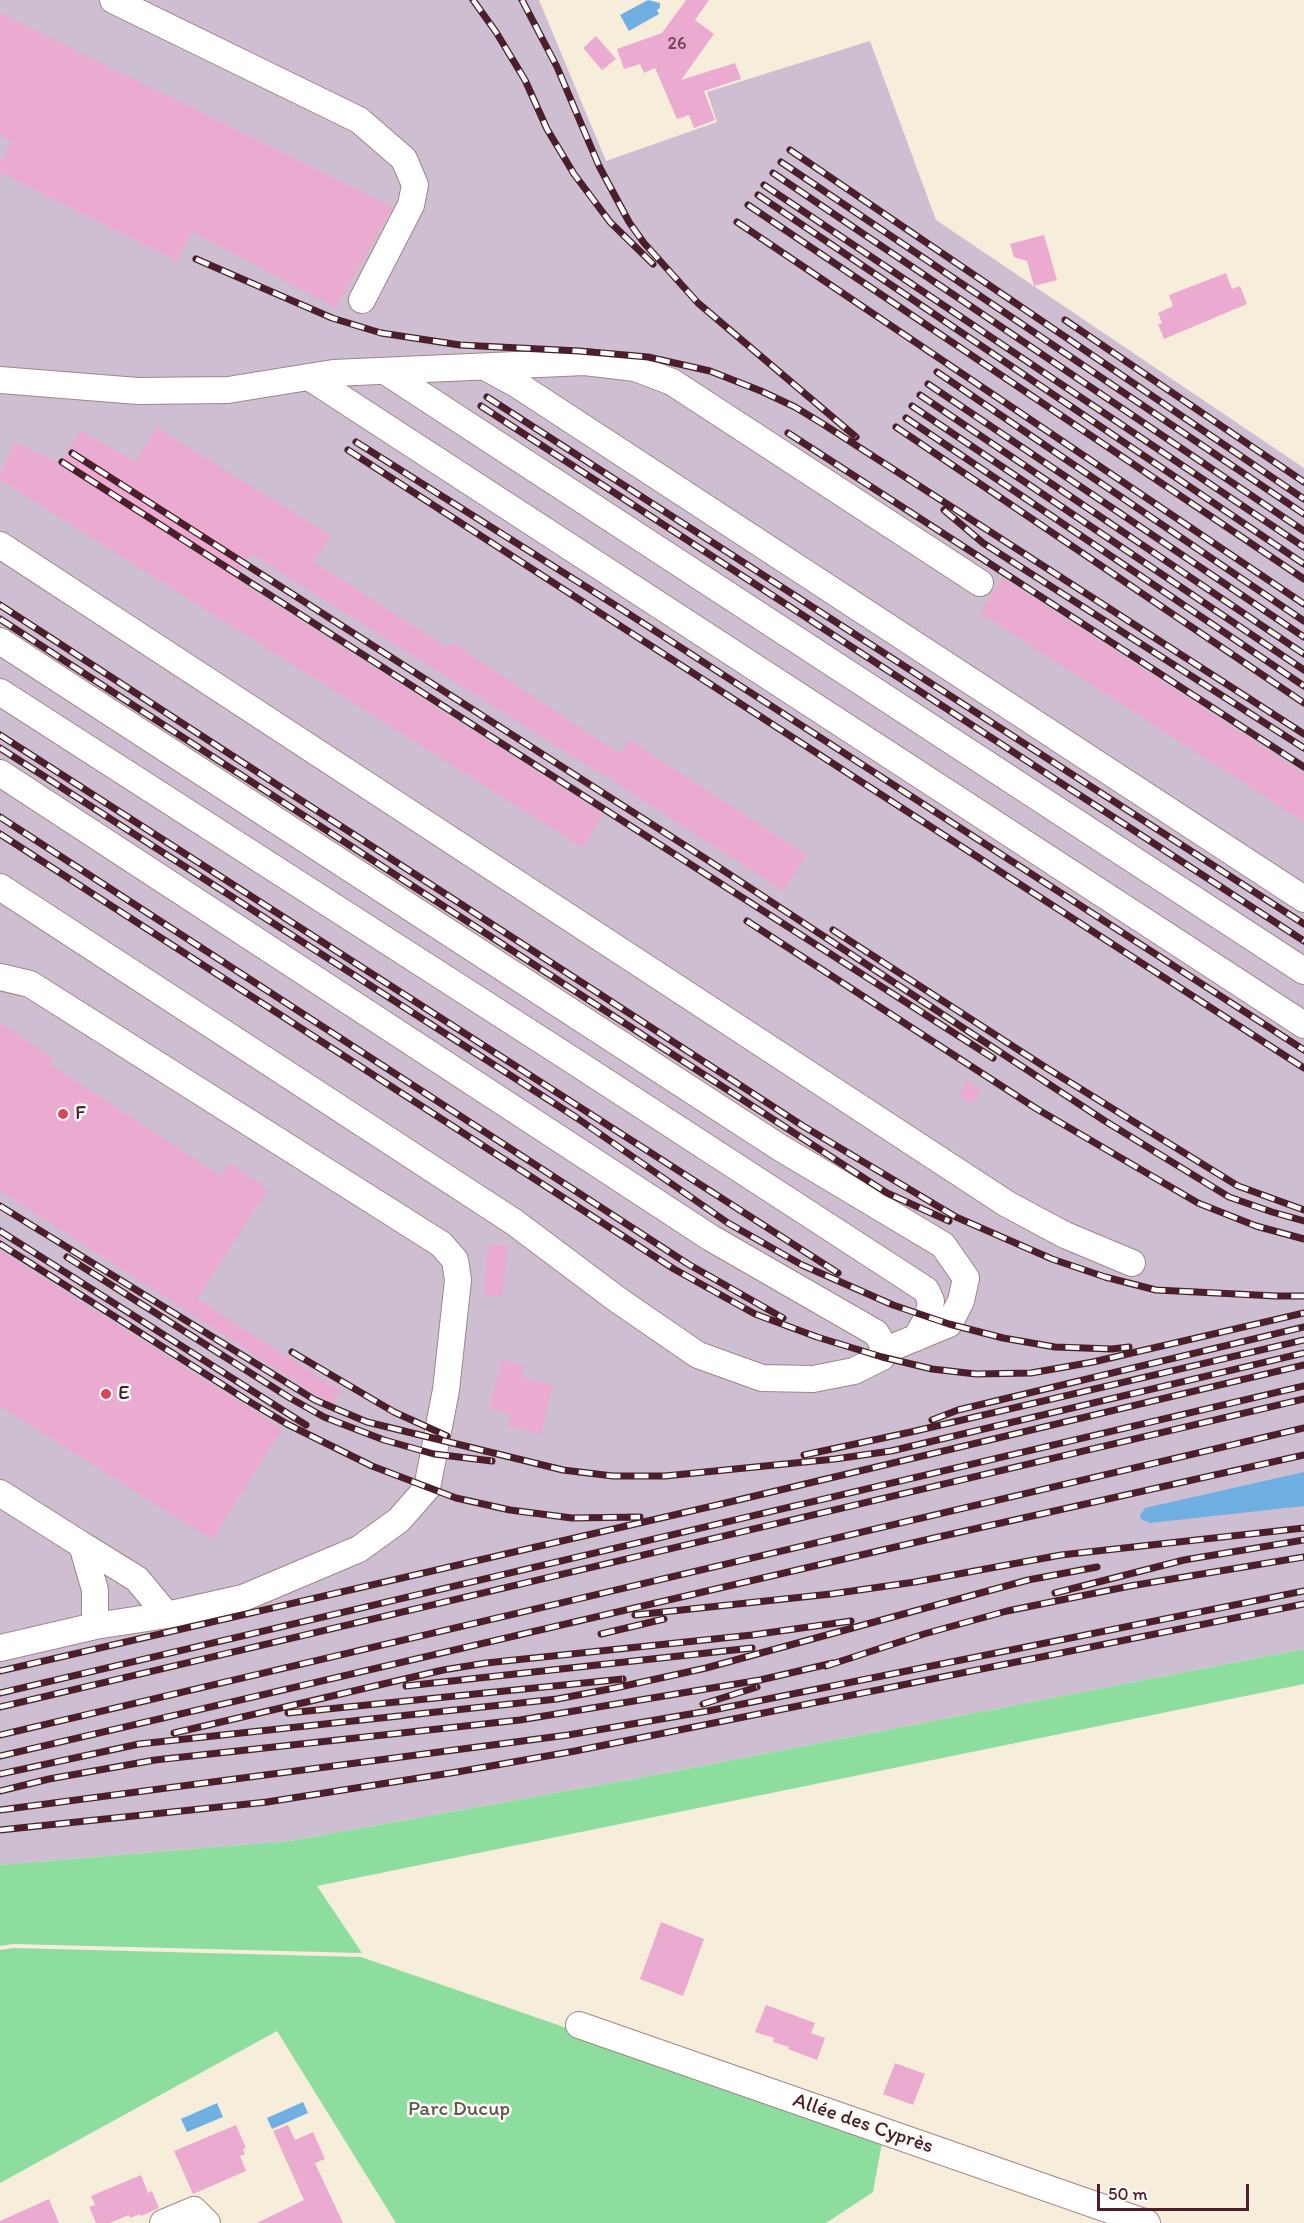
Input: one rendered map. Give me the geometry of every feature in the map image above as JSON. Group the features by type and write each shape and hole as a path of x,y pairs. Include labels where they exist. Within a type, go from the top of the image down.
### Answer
{"street":[{"path":"112,0 359,120 404,159 415,185 411,205 362,300"},
{"path":"0,360 49,383"},
{"path":"0,380 138,392 228,390 333,373 585,362 635,369 672,382 980,583"},
{"path":"487,368 518,385 1304,899"},
{"path":"385,371 1304,971"},
{"path":"309,377 1304,1025"},
{"path":"0,545 1007,1204 1065,1235 1132,1263"},
{"path":"0,641 779,1147 943,1245 966,1278 961,1301 949,1324 886,1350 882,1357 854,1371 813,1379 762,1378 698,1355 618,1300 514,1222 0,887"},
{"path":"0,692 926,1290 931,1301 928,1317 916,1338"},
{"path":"0,773 711,1238 876,1333 886,1350"},
{"path":"0,977 30,984 441,1244 454,1260 458,1280 446,1390 427,1488 399,1520 359,1549 243,1598 167,1615 95,1626 0,1648"},
{"path":"0,1493 137,1579 167,1615"},
{"path":"82,1545 95,1590 95,1626"},
{"name":"Allée des Cyprès","path":"579,2025 1147,2223"},
{"path":"163,2223 194,2210 207,2223"}],"shaded area":[{"path":"0,0 539,0 606,161 717,122 707,92 870,41 936,220 1304,468 1304,1649 650,1776 290,1841 0,1865"}],"green space":[{"path":"1304,1649 1304,1684 317,1886 362,1953 13,1944 0,1946 0,1865 290,1841 650,1776"},
{"name":"Parc Ducup","path":"13,1948 361,1957 883,2137 873,2192 826,2223 396,2223 277,2031 0,2183 0,1950"}],"water":[{"path":"648,0 660,3 660,8 657,10 659,14 629,31 620,15"},
{"path":"1304,1472 1304,1506 1150,1523 1141,1519 1140,1515 1145,1508"},
{"path":"303,2102 308,2113 272,2129 267,2118"},
{"path":"217,2103 223,2117 187,2132 181,2119"}],"building":[{"path":"686,0 709,0 695,20 714,34 681,80 735,63 741,79 704,91 715,120 694,128 689,115 677,119 655,68 644,73 640,64 624,69 617,49 662,33"},
{"path":"0,13 393,207 336,308 192,232 177,261 0,172 0,163 12,141 0,135"},
{"path":"596,36 616,59 602,70 583,48"},
{"path":"1044,235 1057,280 1034,286 1027,261 1014,257 1010,244"},
{"path":"1226,273 1232,289 1240,286 1247,304 1164,339 1158,324 1162,323 1158,313 1173,306 1169,295"},
{"path":"156,427 330,535 314,562 447,647 451,642 620,754 629,740 807,855 783,891 604,775 251,554 235,579 603,814 583,848 0,480 0,474 15,442 61,464 80,430 136,462"},
{"path":"1003,578 1304,774 1304,822 980,613"},
{"name":"F","path":"0,1023 54,1059 50,1064 221,1176 230,1163 268,1189 197,1299 341,1391 332,1405 0,1191"},
{"path":"967,1081 981,1090 972,1104 958,1095"},
{"path":"489,1244 508,1246 502,1297 483,1295"},
{"name":"E","path":"0,1251 282,1429 212,1540 0,1406"},
{"path":"502,1360 524,1365 521,1377 553,1385 541,1434 508,1426 511,1415 489,1409"},
{"path":"661,1922 704,1939 683,1996 640,1979"},
{"path":"766,2005 815,2023 811,2033 825,2038 817,2060 773,2042 774,2038 755,2032"},
{"path":"895,2063 925,2074 913,2105 883,2094"},
{"path":"236,2125 246,2148 243,2149 245,2154 240,2156 246,2171 193,2194 174,2151"},
{"path":"288,2125 295,2140 313,2132 325,2159 315,2163 343,2223 257,2223 304,2200 273,2131"},
{"path":"141,2175 148,2193 152,2191 159,2208 141,2216 140,2214 130,2218 129,2215 110,2223 96,2223 89,2207 95,2205 91,2196"},
{"path":"49,2199 59,2223 0,2223 0,2221"}],"railway":[{"path":"473,0 496,32 525,80 547,129 574,174 610,222 653,264"},
{"path":"522,0 557,67 599,166 629,222 644,243 698,303 856,437"},
{"path":"790,150 1304,499"},
{"path":"781,162 1304,514"},
{"path":"773,173 1304,531"},
{"path":"764,185 1304,547"},
{"path":"758,195 1304,564"},
{"path":"748,205 1304,579"},
{"path":"737,222 1304,604"},
{"path":"196,259 332,318 381,333 460,345 648,357 710,371 761,391 795,407 823,424 1304,734"},
{"path":"1065,320 1304,482"},
{"path":"937,372 1304,621"},
{"path":"928,384 1304,637"},
{"path":"920,395 1304,654"},
{"path":"487,397 1304,924"},
{"path":"481,406 1304,941"},
{"path":"912,406 1304,670"},
{"path":"906,418 1304,686"},
{"path":"896,427 1304,703"},
{"path":"788,433 1304,767"},
{"path":"356,442 618,607 1304,1050"},
{"path":"348,450 1304,1068"},
{"path":"72,453 706,859 1105,1121 1229,1197 1304,1221"},
{"path":"62,462 993,1058"},
{"path":"944,510 983,543 1304,748"},
{"path":"0,605 803,1126 956,1217 1052,1259 1105,1277 1156,1290 1304,1296"},
{"path":"0,619 887,1193 949,1221"},
{"path":"0,735 838,1273"},
{"path":"0,748 577,1118 728,1223 802,1265 893,1305 949,1324 1003,1338 1055,1347 1112,1349 1129,1347"},
{"path":"0,817 688,1264 783,1318"},
{"path":"0,834 674,1269 755,1314 817,1337 882,1357 932,1369 976,1374 1031,1373 1093,1362 1304,1313"},
{"path":"747,921 1037,1109 1198,1203 1256,1226 1304,1239"},
{"path":"833,930 1045,1067 1238,1186 1304,1210"},
{"path":"0,1206 315,1400 367,1422 563,1470 613,1476 665,1476 891,1451 1304,1353"},
{"path":"0,1231 306,1425"},
{"path":"0,1244 245,1399 287,1424 372,1466 456,1498 510,1510 572,1518 640,1517"},
{"path":"67,1257 290,1398 324,1417 384,1440 434,1454 492,1461"},
{"path":"932,1420 958,1410 1304,1327"},
{"path":"804,1455 1304,1340"},
{"path":"292,1352 394,1412 447,1436"},
{"path":"0,1671 717,1505 1304,1365"},
{"path":"0,1693 1304,1386"},
{"path":"0,1707 1304,1399"},
{"path":"0,1735 1304,1428"},
{"path":"0,1756 934,1538 1304,1455"},
{"path":"635,1615 831,1594 915,1582 1061,1555 1304,1528"},
{"path":"1055,1593 1184,1560 1304,1540"},
{"path":"826,1666 924,1634 1007,1611 1130,1586 1304,1557"},
{"path":"0,1774 139,1744 557,1699 706,1668 1028,1580 1097,1567"},
{"path":"0,1810 568,1735 708,1711 1304,1591"},
{"path":"0,1830 267,1802 457,1772 575,1751 1304,1604"},
{"path":"601,1634 664,1619"},
{"path":"174,1733 443,1670 486,1663 752,1635 851,1621"},
{"path":"406,1686 752,1648"},
{"path":"0,1791 49,1779 155,1760 520,1720 760,1680 833,1663"},
{"path":"288,1713 623,1679"},
{"path":"703,1704 757,1687"}],"place":[{"name":"F","path":"63,1114"},
{"name":"E","path":"106,1394"}]}
